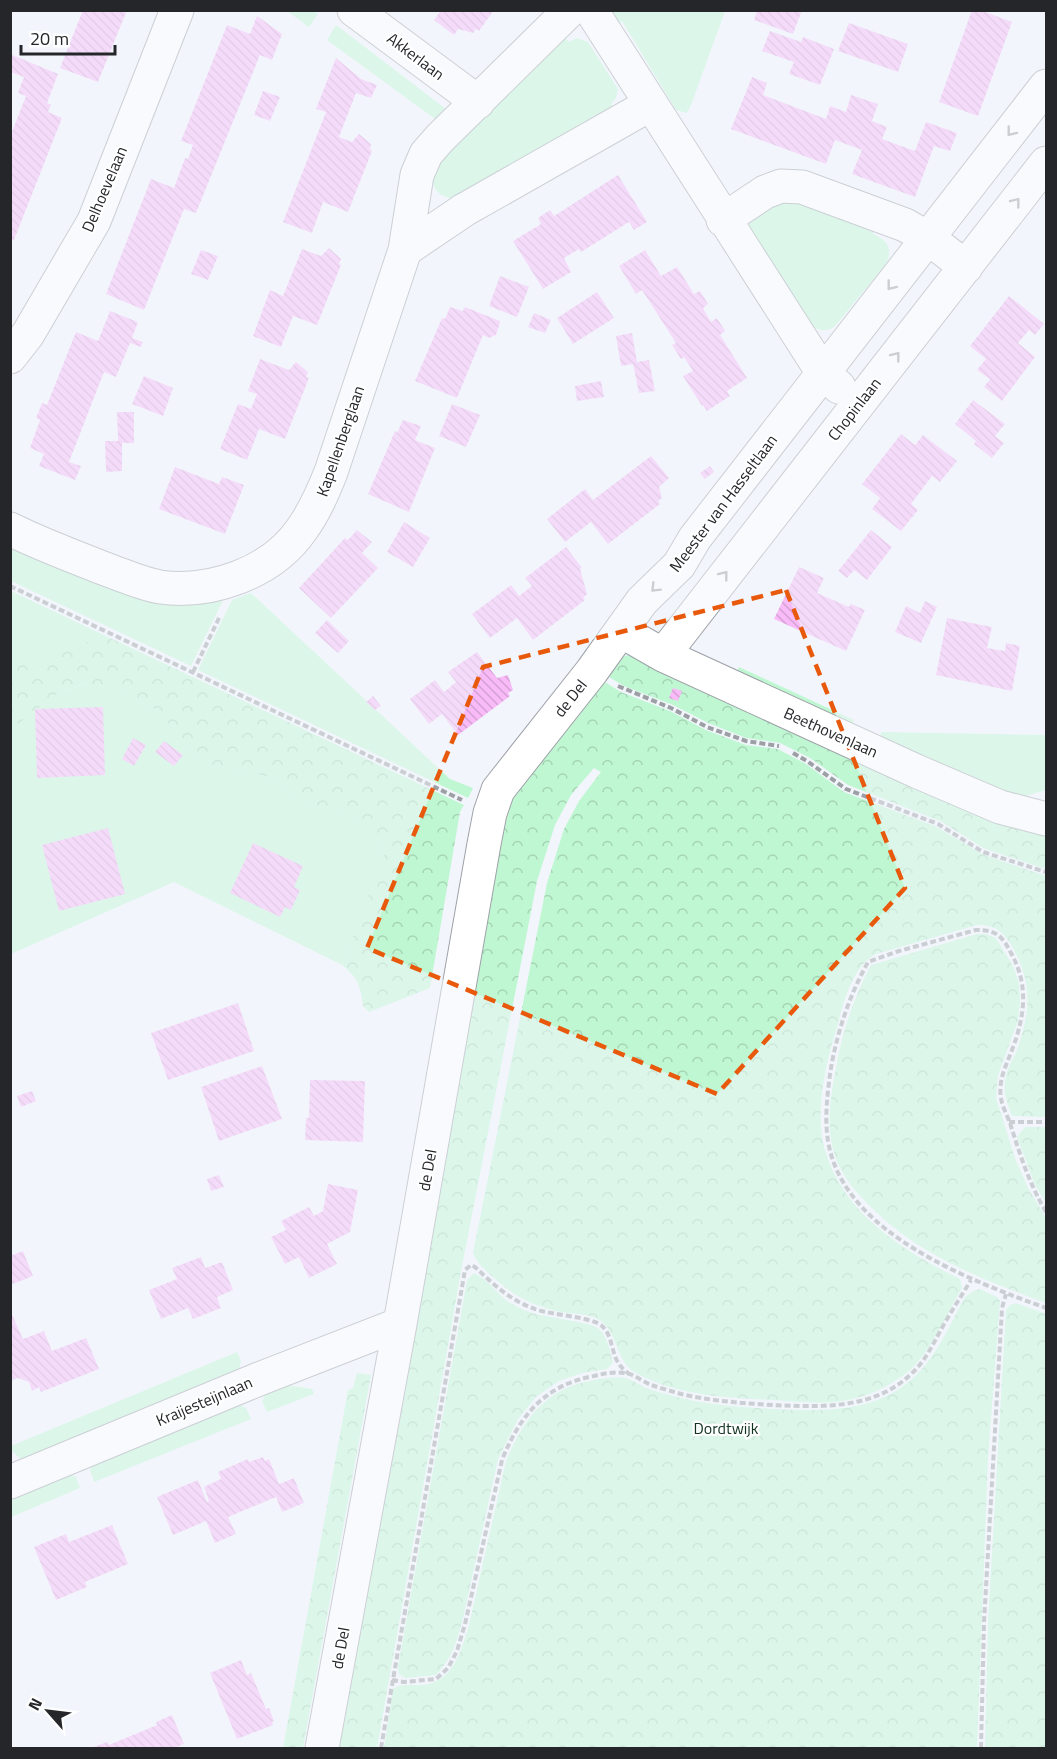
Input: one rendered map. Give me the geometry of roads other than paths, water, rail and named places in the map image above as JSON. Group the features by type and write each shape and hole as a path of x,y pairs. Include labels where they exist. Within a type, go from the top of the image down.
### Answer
{"street":[{"name":"Delhoevelaan","path":"10,357 28,334 94,220 177,10"},
{"name":"Akkerlaan","path":"354,10 478,102"},
{"name":"Kapellenberglaan","path":"10,529 36,542 159,587 207,586 229,581 252,571 278,554 301,532 318,503 331,472 405,250 417,175 426,154 570,10"},
{"path":"591,10 723,220 823,373 858,403"},
{"name":"Meester van Hasseltlaan","path":"621,631 642,601 679,565 695,538 1047,86"},
{"path":"405,250 464,210 651,104"},
{"name":"Chopinlaan","path":"663,656 1047,163"},
{"path":"723,220 765,192 781,186 802,187 904,225 928,238 966,267"},
{"name":"Beethovenlaan","path":"621,631 663,656 989,802 1047,819"},
{"name":"de Del","path":"322,1749 490,813 498,790 621,631"},
{"name":"Kraijesteijnlaan","path":"10,1482 259,1379 400,1324"}],"park label":[{"name":"Dordtwijk","path":"726,1428"}]}
